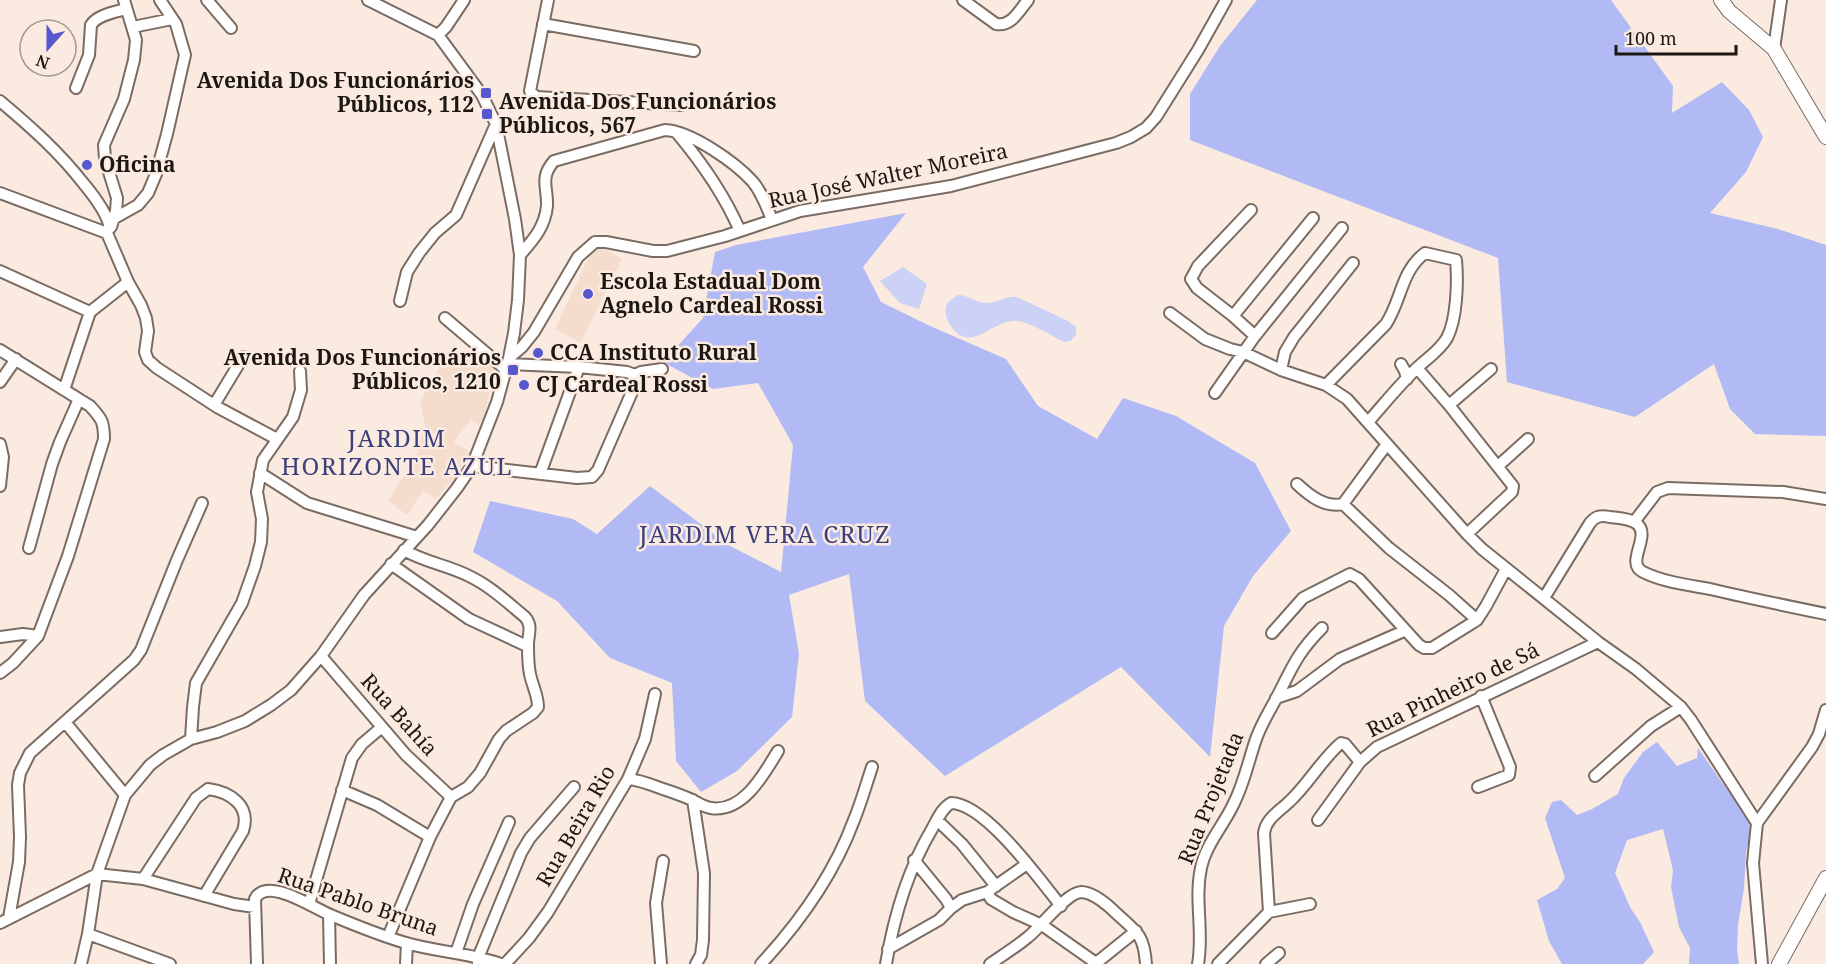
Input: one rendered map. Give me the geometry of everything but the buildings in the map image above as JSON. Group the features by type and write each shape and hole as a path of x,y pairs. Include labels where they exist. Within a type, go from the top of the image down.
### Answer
{"main road":[{"path":"1721,0 1729,11 1774,49 1826,137"},
{"path":"1779,964 1826,878"}],"street":[{"path":"110,226 138,206 148,193 156,174 169,127 185,55 176,24 160,0"},
{"path":"207,0 231,28"},
{"path":"81,964 88,934 96,874 125,795 150,765 163,755 191,739 245,721 291,690 321,656 351,611 458,489 472,466 496,402 507,363 518,300 520,255 517,227 496,124 482,95 438,34 368,0"},
{"path":"438,34 446,27 464,0"},
{"path":"548,0 530,91 536,98 681,105"},
{"path":"963,0 996,24 1002,25 1010,23 1028,0"},
{"name":"Rua José Walter Moreira","path":"507,363 534,332 578,257 595,242 667,251 740,231 800,211 951,186 1116,143 1131,137 1146,128 1156,117 1226,0"},
{"path":"1774,49 1781,0"},
{"path":"76,88 89,55 92,22 125,4 136,40 134,60 124,99 104,145 105,159 117,198 116,212 110,226"},
{"path":"133,27 172,19"},
{"path":"543,24 693,51"},
{"path":"0,101 41,135 92,194 110,226 128,282 146,318 148,332 145,352 148,360 214,405 277,439"},
{"path":"400,300 407,272 419,253 435,233 456,215 496,124"},
{"path":"520,255 540,231 547,204 545,177 554,161 653,133 675,130 709,147 735,166 753,182 772,220"},
{"path":"675,130 710,175 729,206 740,231"},
{"path":"0,193 110,226"},
{"path":"1251,210 1198,266 1191,279 1197,288 1255,336"},
{"path":"1233,316 1313,218"},
{"path":"1215,393 1255,336 1342,228"},
{"path":"1326,385 1386,324 1410,268 1425,253 1456,260 1454,314 1446,339 1368,422"},
{"path":"1281,370 1285,352 1294,337 1353,263"},
{"path":"0,271 90,312"},
{"path":"64,390 90,312 128,282"},
{"path":"1170,313 1205,339 1243,352 1281,370 1326,385 1347,399 1467,534 1506,569 1636,669 1681,707 1757,823"},
{"path":"445,318 507,363 579,367 627,372 635,375 662,369"},
{"path":"0,350 90,406 101,418 104,427 104,439 68,556 38,636 13,663 0,673"},
{"path":"214,405 243,357"},
{"path":"0,382 16,359"},
{"path":"1401,364 1407,379"},
{"path":"540,474 579,367"},
{"path":"1417,368 1498,466 1513,489 1467,534"},
{"path":"1449,405 1491,369"},
{"path":"191,739 196,683 242,603 261,542 262,519 257,492 260,473 263,460 293,417 301,390 300,370"},
{"path":"472,466 578,478 592,477 598,470 635,384 635,375"},
{"path":"29,548 52,464 79,399"},
{"path":"1498,466 1528,439"},
{"path":"0,444 3,457 0,486"},
{"path":"1297,484 1320,501 1335,506 1343,504 1387,444"},
{"path":"260,473 307,502 417,537"},
{"path":"1634,522 1657,492 1668,488 1783,492 1826,499"},
{"path":"4,921 19,861 18,785 20,773 30,753 134,660 141,650 202,503"},
{"path":"1343,504 1389,548 1477,620"},
{"path":"1544,598 1590,523 1600,515 1634,522 1642,530 1637,566 1642,572 1826,614"},
{"path":"388,937 430,837 451,797 473,782 506,731 538,707 530,672 529,622 525,617 492,590 470,576 416,557 404,550"},
{"path":"391,564 469,619 528,646"},
{"path":"1272,633 1303,598 1350,574 1359,579 1419,645 1428,649 1477,620 1506,569"},
{"name":"Rua Projetada","path":"1198,964 1202,943 1199,897 1201,868 1239,792 1262,723 1299,653 1322,628"},
{"path":"1276,698 1297,691 1340,659 1404,630"},
{"path":"0,637 23,634 38,636"},
{"name":"Rua Pinheiro de Sá","path":"1318,820 1360,762 1377,747 1598,642"},
{"name":"Rua Bahía","path":"321,656 406,755 451,797"},
{"name":"Rua Beira Rio","path":"503,964 529,938 548,912 628,779 645,739 655,694"},
{"path":"1478,787 1509,775 1511,771 1481,696"},
{"path":"1594,776 1651,726 1681,707"},
{"path":"1762,964 1753,863 1757,823 1812,747 1819,734 1826,710"},
{"path":"64,722 125,795"},
{"path":"309,904 348,769 356,752 382,727"},
{"path":"1269,912 1264,833 1266,824 1298,794 1338,744 1345,744 1360,762"},
{"path":"628,779 693,800 701,805 720,808 738,802 763,776 778,751"},
{"path":"761,964 808,909 817,894 854,821 872,767"},
{"path":"478,961 521,852 530,838 574,787"},
{"path":"143,879 196,798 208,789 217,790 240,804 246,821 243,831 204,896"},
{"path":"342,790 377,805 430,837"},
{"path":"693,800 704,873 703,940 701,955 696,964"},
{"path":"886,964 903,890 914,861 944,808 951,803 967,808 1001,834 1061,906"},
{"path":"937,820 962,844 992,889 991,899 1042,925 1095,964 1136,931"},
{"path":"456,953 473,904 508,822"},
{"path":"661,964 656,903 663,861"},
{"path":"914,861 951,908"},
{"path":"888,949 939,920 951,908 967,898 992,889 1027,864"},
{"path":"4,921 96,874"},
{"name":"Rua Pablo Bruna","path":"96,874 143,879 234,904 255,907 258,893 263,890 284,893 330,915 407,944 456,953 478,961 503,964"},
{"path":"990,964 1027,938 1061,906 1080,892 1086,893 1112,909 1136,931 1141,937 1146,964"},
{"path":"1218,964 1269,912 1310,904"},
{"path":"255,907 257,964"},
{"path":"330,915 330,964"},
{"path":"88,934 170,964"},
{"path":"406,964 407,944"},
{"path":"1266,964 1279,953"}],"shaded area":[{"path":"1257,0 1611,0 1673,86 1672,113 1722,82 1749,110 1763,137 1746,172 1710,213 1778,229 1826,245 1826,436 1755,434 1730,409 1714,364 1635,417 1507,382 1498,258 1190,140 1190,94 1220,46"},
{"path":"906,213 863,267 881,302 1006,359 1038,406 1097,439 1123,398 1176,416 1255,463 1291,531 1253,576 1224,626 1210,757 1121,667 945,776 865,701 849,574 789,595 799,654 792,717 737,771 701,792 676,761 672,683 610,658 557,601 473,552 490,501 573,519 597,534 650,486 730,546 781,572 793,445 758,383 713,389 663,362 703,318 715,252 736,245"},
{"name":"Escola Estadual Dom Agnelo Cardeal Rossi","path":"595,244 622,259 580,343 555,329"},
{"path":"903,267 927,284 919,309 900,303 880,281"},
{"path":"958,295 987,303 1017,297 1068,321 1076,327 1076,334 1071,341 1065,342 1023,322 1009,321 974,337 966,337 958,334 947,320 946,315 947,304"},
{"path":"447,352 496,368 484,415 479,425 471,419 454,442 470,452 454,478 436,499 423,491 407,515 388,501 418,452 414,449 426,429 420,402"},
{"path":"1657,742 1677,766 1697,758 1698,748 1749,821 1750,836 1746,852 1744,888 1738,925 1739,964 1689,964 1690,948 1679,927 1671,887 1673,870 1663,829 1627,840 1615,873 1654,952 1643,964 1562,964 1549,941 1537,900 1557,889 1565,878 1545,818 1552,802 1561,800 1577,815 1618,794 1624,778 1643,752"}],"place":[{"name":"Avenida Dos Funcionários Públicos, 112","path":"486,93"},
{"name":"Avenida Dos Funcionários Públicos, 567","path":"487,114"},
{"name":"Oficina","path":"87,165"},
{"name":"Escola Estadual Dom Agnelo Cardeal Rossi","path":"588,294"},
{"name":"CCA Instituto Rural","path":"538,353"},
{"name":"Avenida Dos Funcionários Públicos, 1210","path":"513,370"},
{"name":"CJ Cardeal Rossi","path":"524,385"}],"district":[{"name":"JARDIM HORIZONTE AZUL","path":"397,453"},
{"name":"JARDIM VERA CRUZ","path":"765,535"}]}
